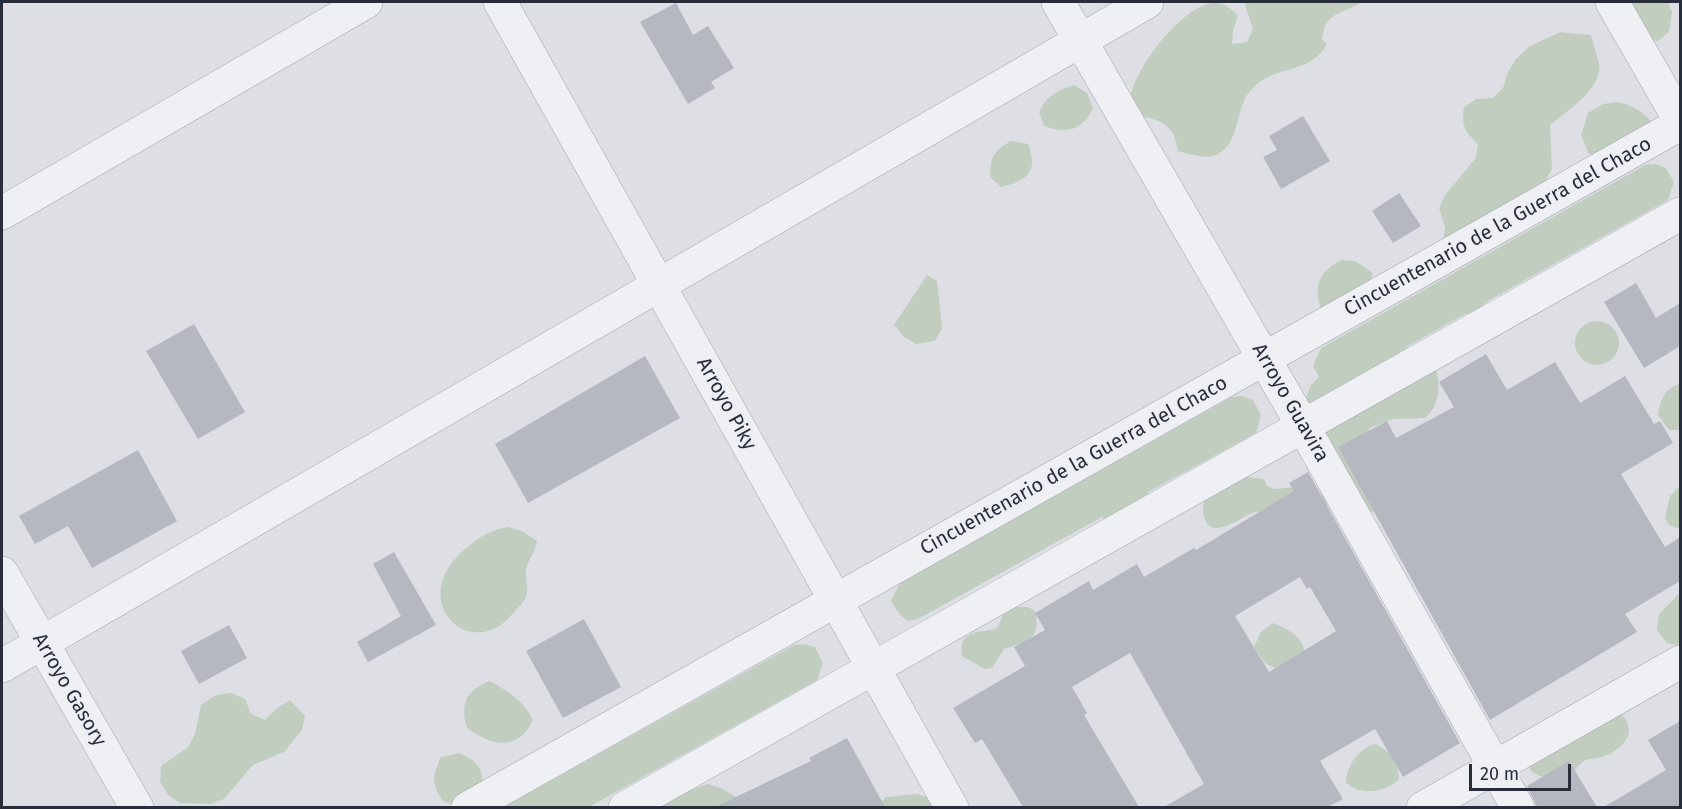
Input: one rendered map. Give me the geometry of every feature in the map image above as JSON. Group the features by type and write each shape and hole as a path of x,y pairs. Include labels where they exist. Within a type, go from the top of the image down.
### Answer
{"street":[{"path":"2,213 366,2"},
{"name":"Arroyo Piky","path":"500,2 952,807"},
{"name":"Arroyo Guavira","path":"1058,2 1303,426 1518,807"},
{"path":"2,666 1147,2"},
{"path":"1612,2 1680,120"},
{"name":"Cincuentenario de la Guerra del Chaco","path":"468,807 1680,124"},
{"path":"625,807 1680,214"},
{"name":"Arroyo Gasory","path":"2,573 137,807"},
{"path":"1423,807 1680,662"}],"green space":[{"path":"1244,2 1361,2 1330,18 1322,40 1327,44 1320,54 1311,61 1270,76 1251,90 1242,106 1235,132 1226,148 1213,156 1198,156 1178,151 1169,128 1159,121 1135,114 1131,98 1135,84 1151,54 1163,39 1190,13 1203,6 1219,3 1231,9 1238,16 1233,30 1232,44 1247,42 1253,29"},
{"path":"1614,2 1668,2 1672,12 1669,32 1658,41 1644,38"},
{"path":"1560,32 1591,35 1599,63 1599,73 1590,90 1550,125 1552,169 1544,183 1443,243 1445,228 1439,208 1445,195 1476,158 1478,144 1465,128 1464,107 1476,99 1493,98 1503,88 1507,74 1515,60 1530,46"},
{"path":"1074,85 1087,93 1093,108 1089,116 1073,129 1060,130 1044,126 1039,112 1045,102 1062,89"},
{"path":"1619,102 1643,113 1658,134 1610,161 1589,154 1581,135 1588,113 1603,104"},
{"path":"1011,141 1028,144 1031,168 1028,174 1018,182 1001,187 990,177 991,164 997,151"},
{"path":"1655,164 1666,168 1674,182 1668,200 1486,302 1476,313 1465,314 1406,347 1417,351 1434,363 1438,377 1437,400 1425,418 1392,419 1370,428 1367,434 1378,506 1365,518 1304,403 1311,385 1319,377 1313,366 1321,348 1645,165"},
{"path":"1341,260 1355,261 1372,272 1371,286 1322,311 1318,295 1320,281 1327,270"},
{"path":"927,275 937,281 942,328 935,341 916,344 904,337 894,325"},
{"path":"1597,321 1612,328 1619,343 1612,358 1597,365 1582,358 1575,343 1582,328"},
{"path":"1680,384 1680,430 1669,430 1658,415 1659,410 1667,392"},
{"path":"1242,396 1253,400 1261,415 1256,433 1148,492 1148,504 1105,522 1102,517 918,619 908,621 900,615 891,601 900,583 1232,397"},
{"path":"1233,478 1264,479 1267,486 1274,489 1298,487 1325,496 1328,503 1321,522 1271,512 1256,512 1226,526 1212,527 1206,522 1203,512 1204,494"},
{"path":"1680,486 1680,529 1669,525 1665,518 1670,496"},
{"path":"508,527 522,531 537,541 526,570 526,597 498,627 480,632 464,630 451,621 443,607 441,589 447,570 464,550 479,538 489,532"},
{"path":"1680,593 1680,646 1667,643 1657,630 1659,614"},
{"path":"1012,607 1028,607 1035,611 1036,628 1031,638 1004,649 992,668 985,669 962,656 962,647 967,636 997,628 1005,611"},
{"path":"1273,623 1299,638 1305,655 1279,670 1265,663 1254,647 1261,632"},
{"path":"804,644 815,647 823,663 817,680 589,807 504,807 794,645"},
{"path":"490,681 520,702 533,720 520,737 512,741 495,742 467,728 464,711 467,698 475,689"},
{"path":"231,693 245,699 251,714 265,720 290,700 305,716 302,730 284,752 253,765 224,799 210,804 180,803 168,795 160,782 161,766 188,747 195,734 201,705 216,695"},
{"path":"1618,712 1625,718 1629,732 1623,744 1611,753 1584,761 1570,775 1544,777 1530,770 1530,758"},
{"path":"1376,744 1396,757 1399,779 1394,784 1380,790 1365,791 1351,786 1346,782 1351,764 1359,753"},
{"path":"460,753 479,766 482,789 459,806 443,801 434,780 441,757"},
{"path":"707,784 721,788 736,797 736,808 648,808"},
{"path":"917,794 927,797 937,808 875,808 886,797"}],"building":[{"path":"676,3 693,35 708,26 734,68 711,82 715,88 688,104 640,22"},
{"path":"1303,116 1330,161 1281,189 1263,157 1277,150 1269,136"},
{"path":"1399,193 1421,226 1393,243 1372,211"},
{"path":"1636,283 1656,318 1680,303 1680,346 1644,368 1604,302"},
{"path":"194,324 245,412 198,439 146,351"},
{"path":"1486,354 1507,390 1555,362 1580,403 1625,376 1654,424 1660,421 1673,443 1621,474 1665,547 1680,537 1680,581 1625,614 1637,632 1490,720 1338,447 1387,421 1396,438 1454,407 1439,382"},
{"path":"645,356 680,418 528,503 495,444"},
{"path":"138,450 177,521 92,568 68,526 35,544 19,516"},
{"path":"1308,472 1460,743 1403,777 1375,729 1320,761 1343,799 1328,807 1164,807 1204,784 1130,653 1072,687 1087,713 1084,715 1139,807 1023,807 982,739 975,743 953,708 1025,666 1014,647 1045,630 1035,613 1089,581 1093,590 1137,564 1144,577 1194,548 1196,550 1294,491 1289,483","holes":["1300,577 1307,589 1310,587 1336,631 1269,672 1235,616"]},
{"path":"394,552 436,625 368,662 357,642 401,616 373,564"},
{"path":"584,619 621,687 563,718 526,651"},
{"path":"229,625 247,658 199,684 181,651"},
{"path":"1680,721 1680,807 1604,807 1666,770 1648,740"},
{"path":"847,738 885,807 715,807 811,761 809,758"},
{"path":"1569,761 1597,807 1537,807 1527,786"}]}
